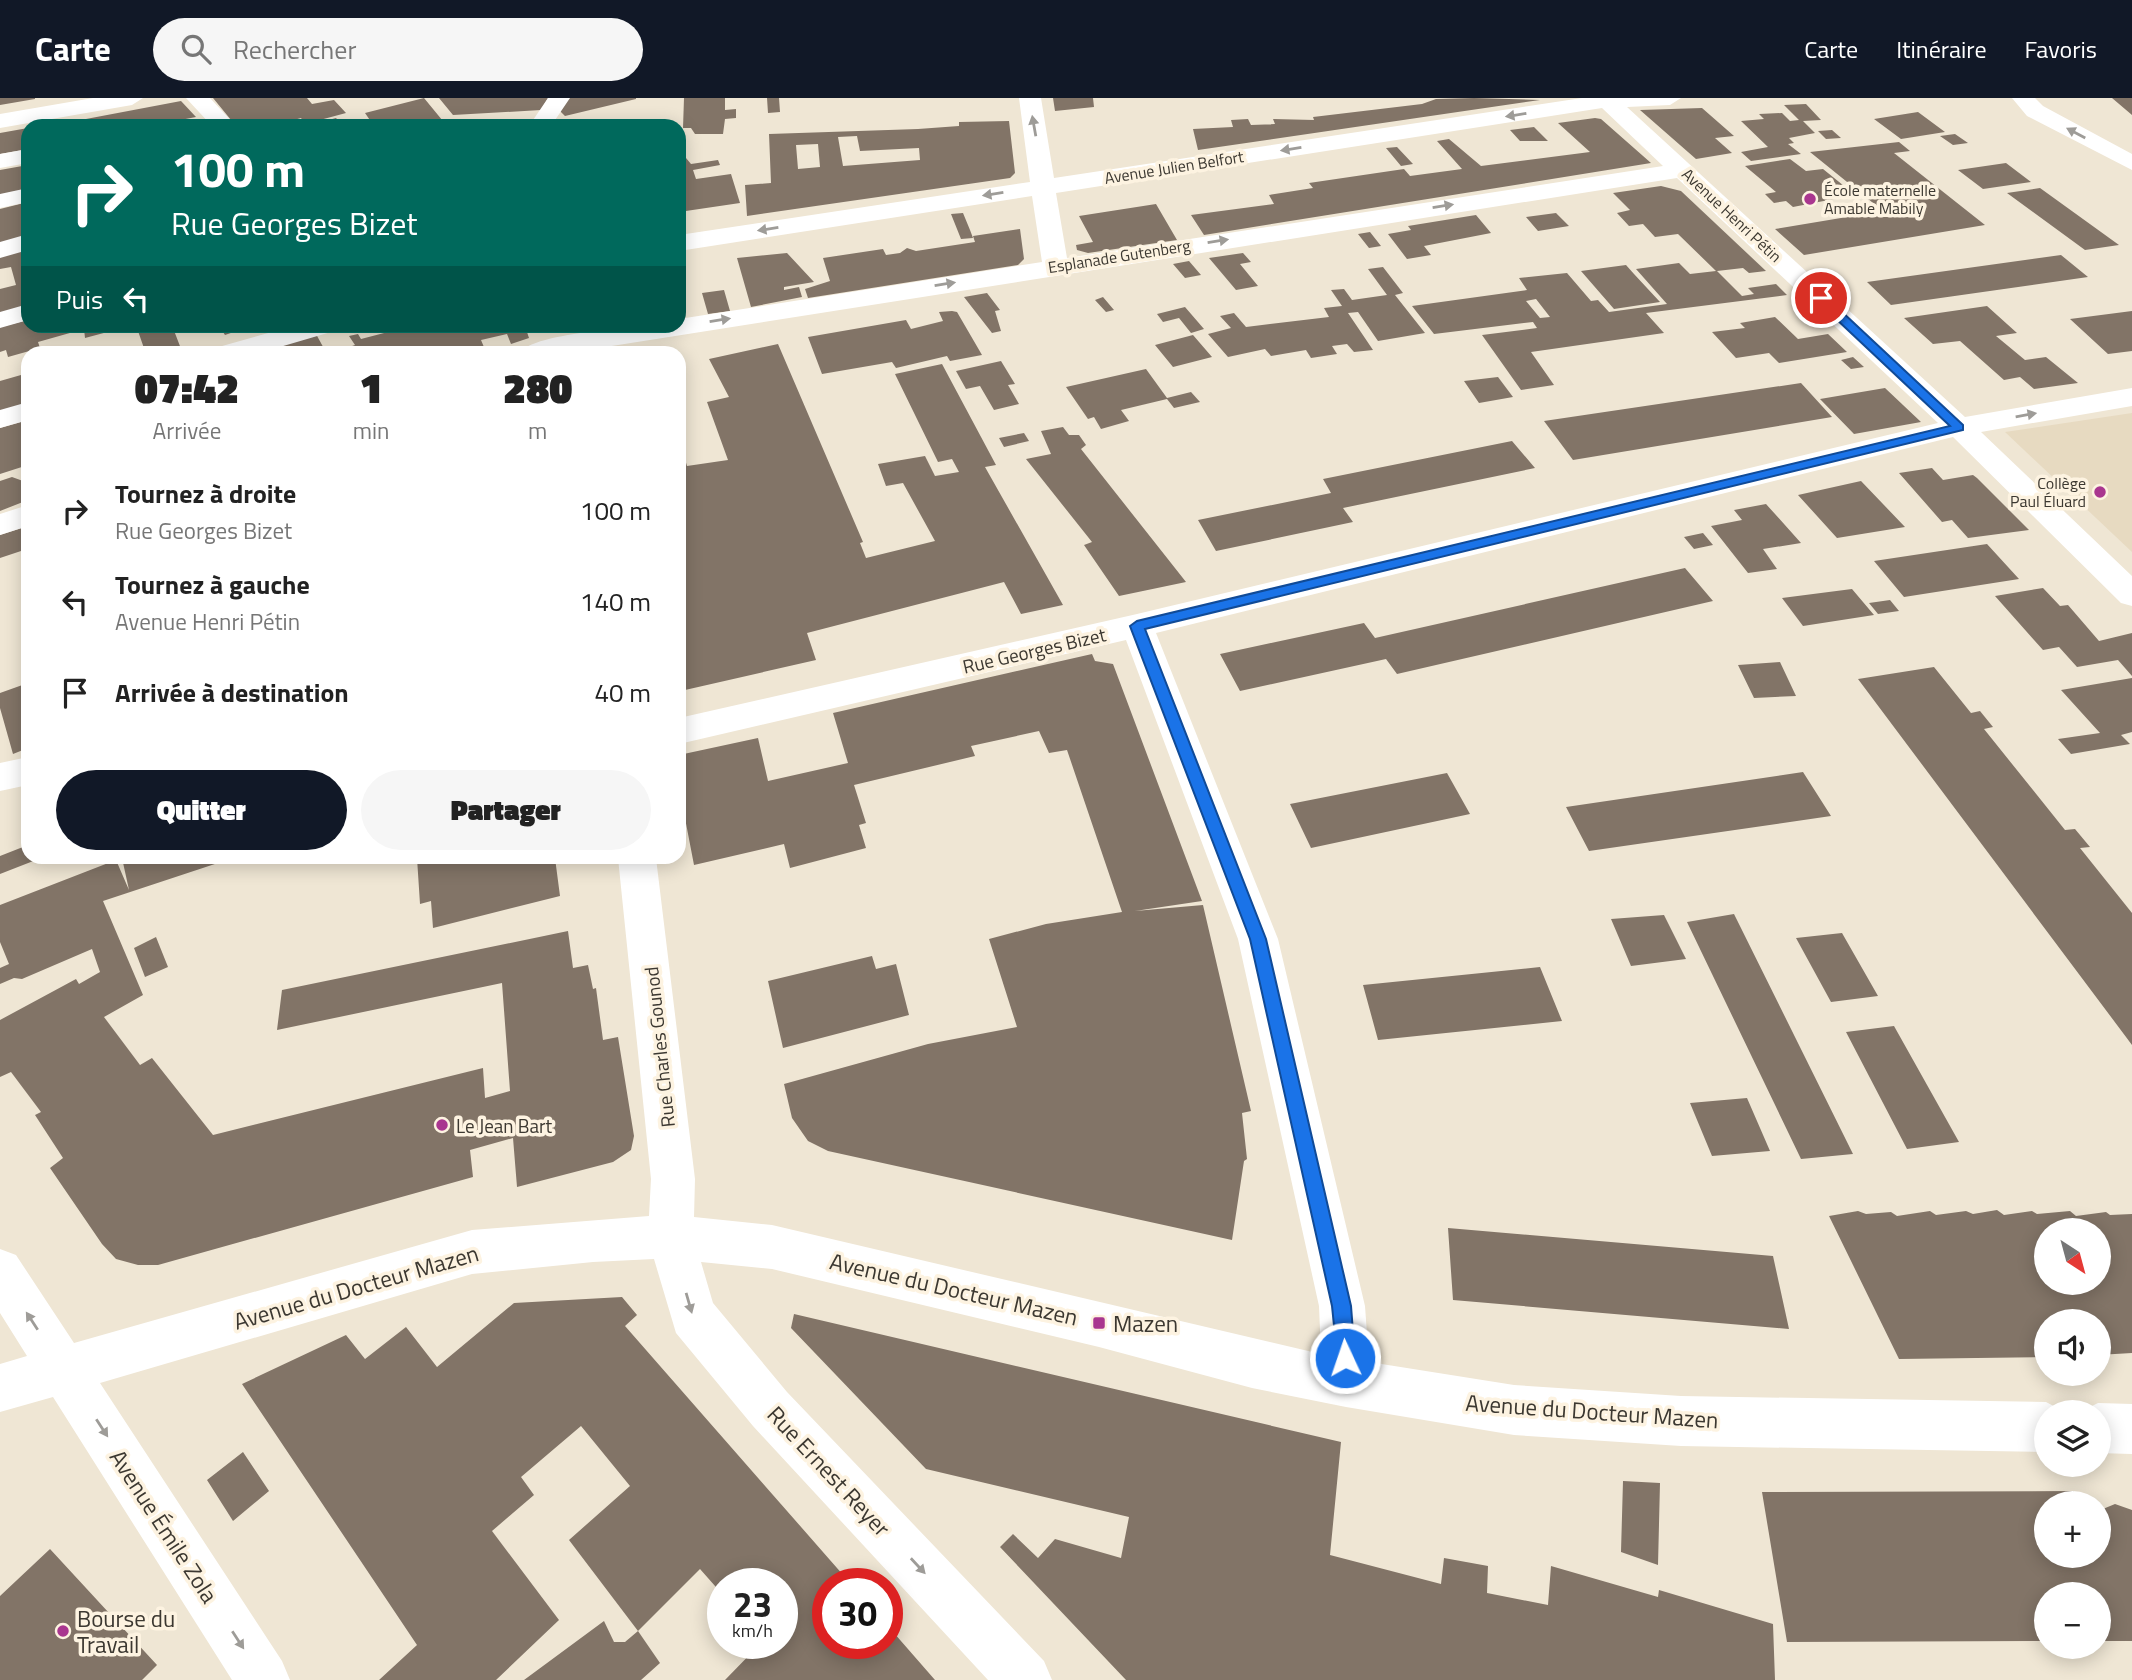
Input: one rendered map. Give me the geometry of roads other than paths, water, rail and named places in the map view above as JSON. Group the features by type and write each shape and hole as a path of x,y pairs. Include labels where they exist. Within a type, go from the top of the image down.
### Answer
{"street":[{"path":"0,121 132,98"},
{"path":"197,98 218,119"},
{"path":"545,119 559,98"},
{"path":"1030,98 1055,266"},
{"name":"Avenue Julien Belfort","path":"686,242 1606,99 1670,98"},
{"path":"2022,98 2035,111 2132,163"},
{"name":"Avenue Henri Pétin","path":"1606,99 1959,427 2132,596"},
{"path":"0,161 21,157"},
{"name":"Esplanade Gutenberg","path":"686,323 1683,170"},
{"path":"0,201 21,196"},
{"path":"0,250 21,244"},
{"path":"0,320 21,314"},
{"path":"252,346 297,333"},
{"name":"Esplanade Gutenberg","path":"548,345 625,333"},
{"name":"Rue Georges Bizet","path":"686,729 1137,626 1959,427 2132,397"},
{"path":"0,419 21,413"},
{"path":"0,525 21,518"},
{"path":"1137,626 1258,939 1342,1306 1346,1383"},
{"path":"0,777 21,772"},
{"name":"Rue Charles Gounod","path":"639,864 673,1179 671,1237"},
{"name":"Avenue du Docteur Mazen","path":"0,1388 472,1252 671,1237 772,1247 1085,1320 1252,1364 1346,1383 1514,1410 1681,1421 2034,1427"},
{"name":"Rue Ernest Reyer","path":"671,1237 693,1316 770,1409 1026,1680"},
{"name":"Avenue Émile Zola","path":"0,1271 263,1680"},
{"path":"2111,1428 2132,1429"}],"place":[{"name":"École maternelle Amable Mabily","path":"1810,199"},
{"name":"Collège Paul Éluard","path":"2100,492"},
{"name":"Le Jean Bart","path":"442,1125"},
{"name":"Mazen","path":"1099,1323"},
{"name":"Bourse du Travail","path":"63,1631"}]}
